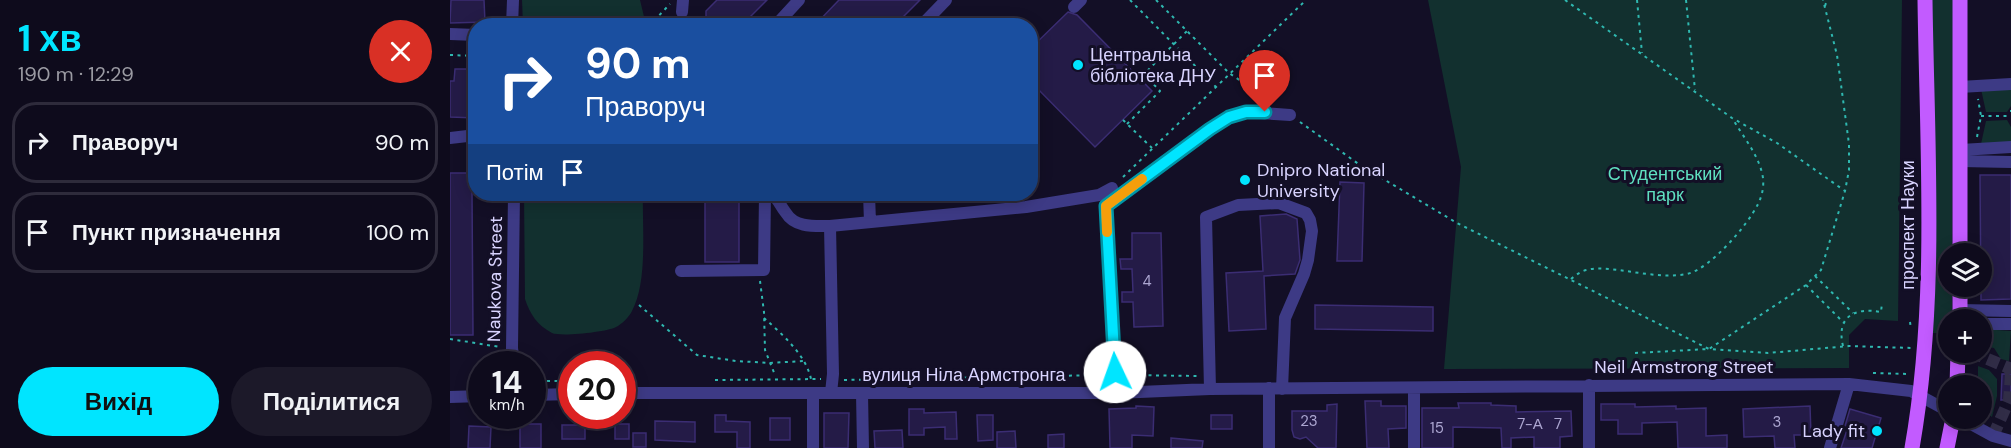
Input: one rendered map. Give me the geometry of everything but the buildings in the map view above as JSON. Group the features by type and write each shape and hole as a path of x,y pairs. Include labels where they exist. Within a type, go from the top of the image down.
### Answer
{"main road":[{"name":"проспект Науки","path":"1912,448 1921,395 1929,288 1925,0"},
{"path":"1960,0 1967,86 1961,243"},
{"path":"1947,448 1951,429"}],"street":[{"path":"512,18 513,0"},
{"path":"782,18 799,0"},
{"path":"929,18 946,0"},
{"path":"450,34 468,35"},
{"path":"1967,86 2011,84"},
{"path":"1116,393 1106,206 1229,117 1246,112 1290,115"},
{"path":"450,138 468,136"},
{"path":"1965,153 2011,147"},
{"path":"1965,153 2011,162"},
{"path":"777,201 787,216 795,222 831,226 1026,207 1098,195 1112,188"},
{"name":"Naukova Street","path":"512,351 514,201"},
{"path":"681,271 764,270 765,201"},
{"path":"869,201 870,222"},
{"path":"1210,389 1206,217 1238,206 1279,203 1306,213 1312,231 1304,274 1285,318 1282,388"},
{"path":"831,226 833,374 831,393"},
{"path":"1992,312 2011,311"},
{"path":"1992,324 2011,324"},
{"path":"1830,448 1849,384"},
{"name":"Neil Armstrong Street","path":"1414,388 1849,384 1911,391 1938,405"},
{"path":"1589,385 1589,448"},
{"path":"1269,388 1269,448"},
{"name":"вулиця Ніла Армстронга","path":"636,393 1116,393 1269,388 1414,388"},
{"path":"1414,388 1414,448"},
{"path":"813,393 813,448"},
{"path":"862,393 863,448"},
{"path":"450,397 468,396"},
{"path":"1980,429 1993,436 2011,441"}],"path":[{"path":"657,18 675,0"},
{"path":"1130,0 1216,87"},
{"path":"1156,0 1229,73 1360,165 1457,223 1709,349"},
{"path":"1112,188 1306,0"},
{"path":"1565,0 1732,118 1777,143 1845,191"},
{"path":"1637,0 1642,53"},
{"path":"1686,0 1695,90"},
{"path":"1709,349 1806,285 1825,261 1845,191 1849,170 1849,144 1837,55 1825,0"},
{"path":"1127,124 1160,91 1144,74 1187,31"},
{"path":"450,55 468,56"},
{"path":"1965,153 1980,129 1982,116 1967,86"},
{"path":"1982,116 2011,116"},
{"path":"1570,279 1583,271 1598,268 1664,275 1688,273 1700,269 1721,251 1751,216 1763,190 1762,171 1758,161 1732,118"},
{"path":"1123,120 1152,148"},
{"path":"758,270 765,350 775,375"},
{"path":"1815,276 1853,313"},
{"path":"1806,285 1844,323"},
{"path":"1843,346 1841,330 1853,313 1861,310 1881,312 1882,303"},
{"path":"639,305 697,355 770,363 804,361"},
{"path":"764,318 782,334 808,367 813,393"},
{"path":"450,339 512,348"},
{"path":"1635,353 1709,349 1768,353 1843,346 1913,348"}],"green space":[{"path":"522,0 640,0 644,18 523,18"},
{"name":"Студентський парк","path":"1428,0 1902,0 1898,321 1865,319 1849,335 1849,368 1444,369 1461,167"},
{"path":"1932,0 1953,0 1952,243 1938,243 1938,297 1952,297 1952,309 1938,309 1938,333 1932,333"},
{"path":"2011,88 2011,106 2007,112 1986,112 1981,89"},
{"path":"2007,120 2011,127 2011,144 1981,144 1986,121"},
{"path":"524,201 643,201 643,254 640,285 632,311 620,324 611,329 594,332 552,333 535,319 525,299"},
{"path":"1992,330 2011,331 2009,361 2001,359 1992,348"},
{"path":"1978,366 1989,370 1997,379 1997,396 1992,417 1992,375 1978,375"}],"tunnel":[{"path":"1992,361 2009,368 2011,374"},
{"path":"1993,436 2009,400 2011,375"}],"slow traffic":[{"path":"1107,232 1106,206 1142,179"}],"place":[{"name":"Центральна бібліотека ДНУ","path":"1078,65"},
{"name":"Dnipro National University","path":"1245,180"},
{"name":"Lady fit","path":"1877,431"}],"route":[{"path":"1115,372 1106,206 1229,117 1246,112 1265,112"}]}
